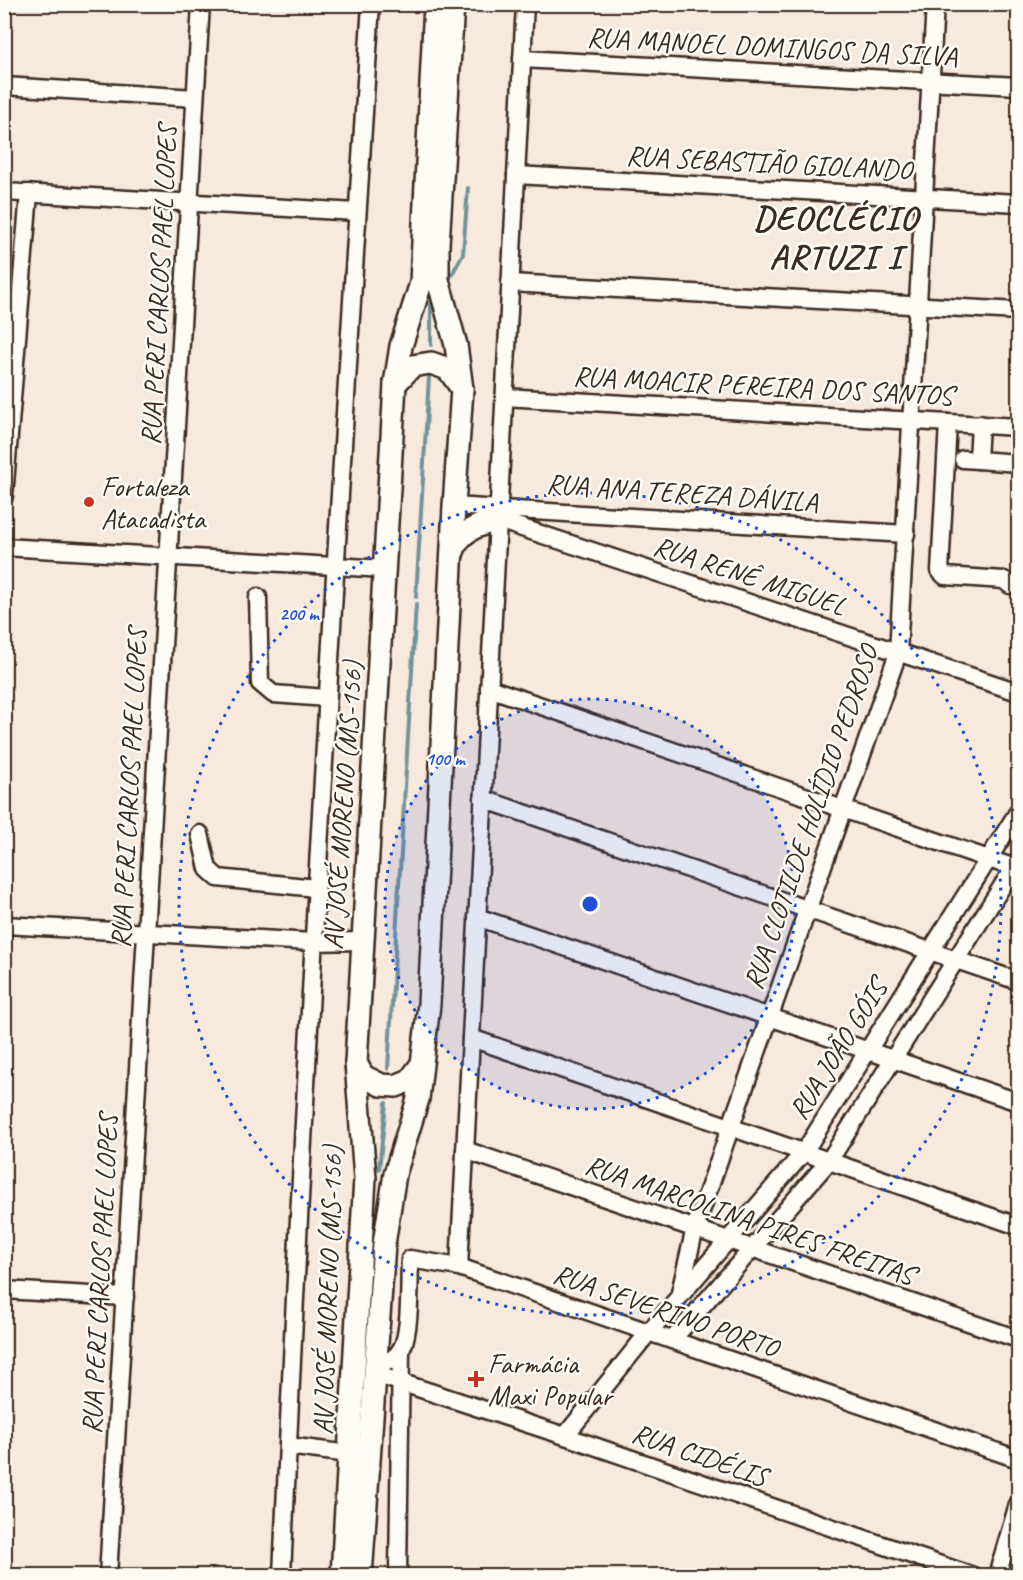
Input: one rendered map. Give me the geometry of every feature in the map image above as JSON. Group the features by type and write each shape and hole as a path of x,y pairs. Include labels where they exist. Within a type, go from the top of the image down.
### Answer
{"main road":[{"name":"AV JOSÉ MORENO (MS-156)","path":"342,1575 365,1178 356,1063 362,941 395,384 401,346 421,283 435,4"},
{"name":"AV JOSÉ MORENO (MS-156)","path":"361,1575 384,1244 395,1174 418,1099 429,1004 462,389 456,345 438,280 438,244 453,4"},
{"path":"395,384 412,366 431,363 448,369 462,389"},
{"path":"452,553 456,541 472,528 498,514"},
{"path":"356,1063 363,1076 381,1085 396,1086 410,1080 421,1065"}],"street":[{"name":"RUA PERI CARLOS PAEL LOPES","path":"108,1575 201,4"},
{"path":"282,1575 316,888 371,4"},
{"path":"459,1267 525,4"},
{"name":"RUA CLOTILDE HOLÍDIO PEDROSO","path":"648,1333 679,1297 694,1228 898,653 935,4"},
{"name":"RUA MANOEL DOMINGOS DA SILVA","path":"522,60 1018,86"},
{"path":"4,86 195,98"},
{"name":"RUA SEBASTIÃO GIOLANDO","path":"516,175 1018,203"},
{"path":"4,192 357,212"},
{"path":"4,496 29,193"},
{"path":"510,283 1018,311"},
{"name":"RUA MOACIR PEREIRA DOS SANTOS","path":"504,397 1018,427"},
{"path":"948,423 940,571 945,576 1004,580 1010,585"},
{"path":"980,424 970,459 1018,463"},
{"name":"RUA ANA TEREZA DÁVILA","path":"454,506 498,514 906,534"},
{"name":"RUA RENÊ MIGUEL","path":"498,514 898,653 1018,692"},
{"path":"4,547 385,569"},
{"path":"258,597 260,683 273,694 327,698"},
{"path":"489,688 989,859 1017,866"},
{"path":"483,799 1018,981"},
{"name":"RUA JOÃO GÓIS","path":"679,1297 804,1152 1018,812"},
{"path":"200,834 208,869 218,878 316,888"},
{"name":"RUA JOÃO GÓIS","path":"672,1340 830,1161 1017,866"},
{"path":"477,917 1018,1102"},
{"path":"4,925 313,942 362,941"},
{"path":"471,1038 1018,1226"},
{"name":"RUA MARCOLINA PIRES FREITAS","path":"465,1150 1018,1339"},
{"name":"RUA SEVERINO PORTO","path":"401,1349 405,1335 410,1259 459,1267 1018,1459"},
{"path":"4,1290 125,1297"},
{"path":"565,1437 648,1333"},
{"path":"375,1370 392,1360 401,1349"},
{"path":"398,1575 401,1349"},
{"name":"RUA CIDÉLIS","path":"375,1370 402,1383 973,1575"},
{"path":"288,1446 349,1454"},
{"path":"997,1575 1018,1504"}],"waterway":[{"path":"450,278 463,254 468,188"},
{"path":"431,302 431,345"},
{"path":"416,597 429,377"},
{"path":"388,1069 416,604"},
{"path":"379,1169 386,1103"}],"place":[{"name":"Fortaleza Atacadista","path":"89,502"},
{"name":"Farmácia Maxi Popular","path":"476,1379"}],"district":[{"name":"DEOCLÉCIO ARTUZI I","path":"836,236"}]}
